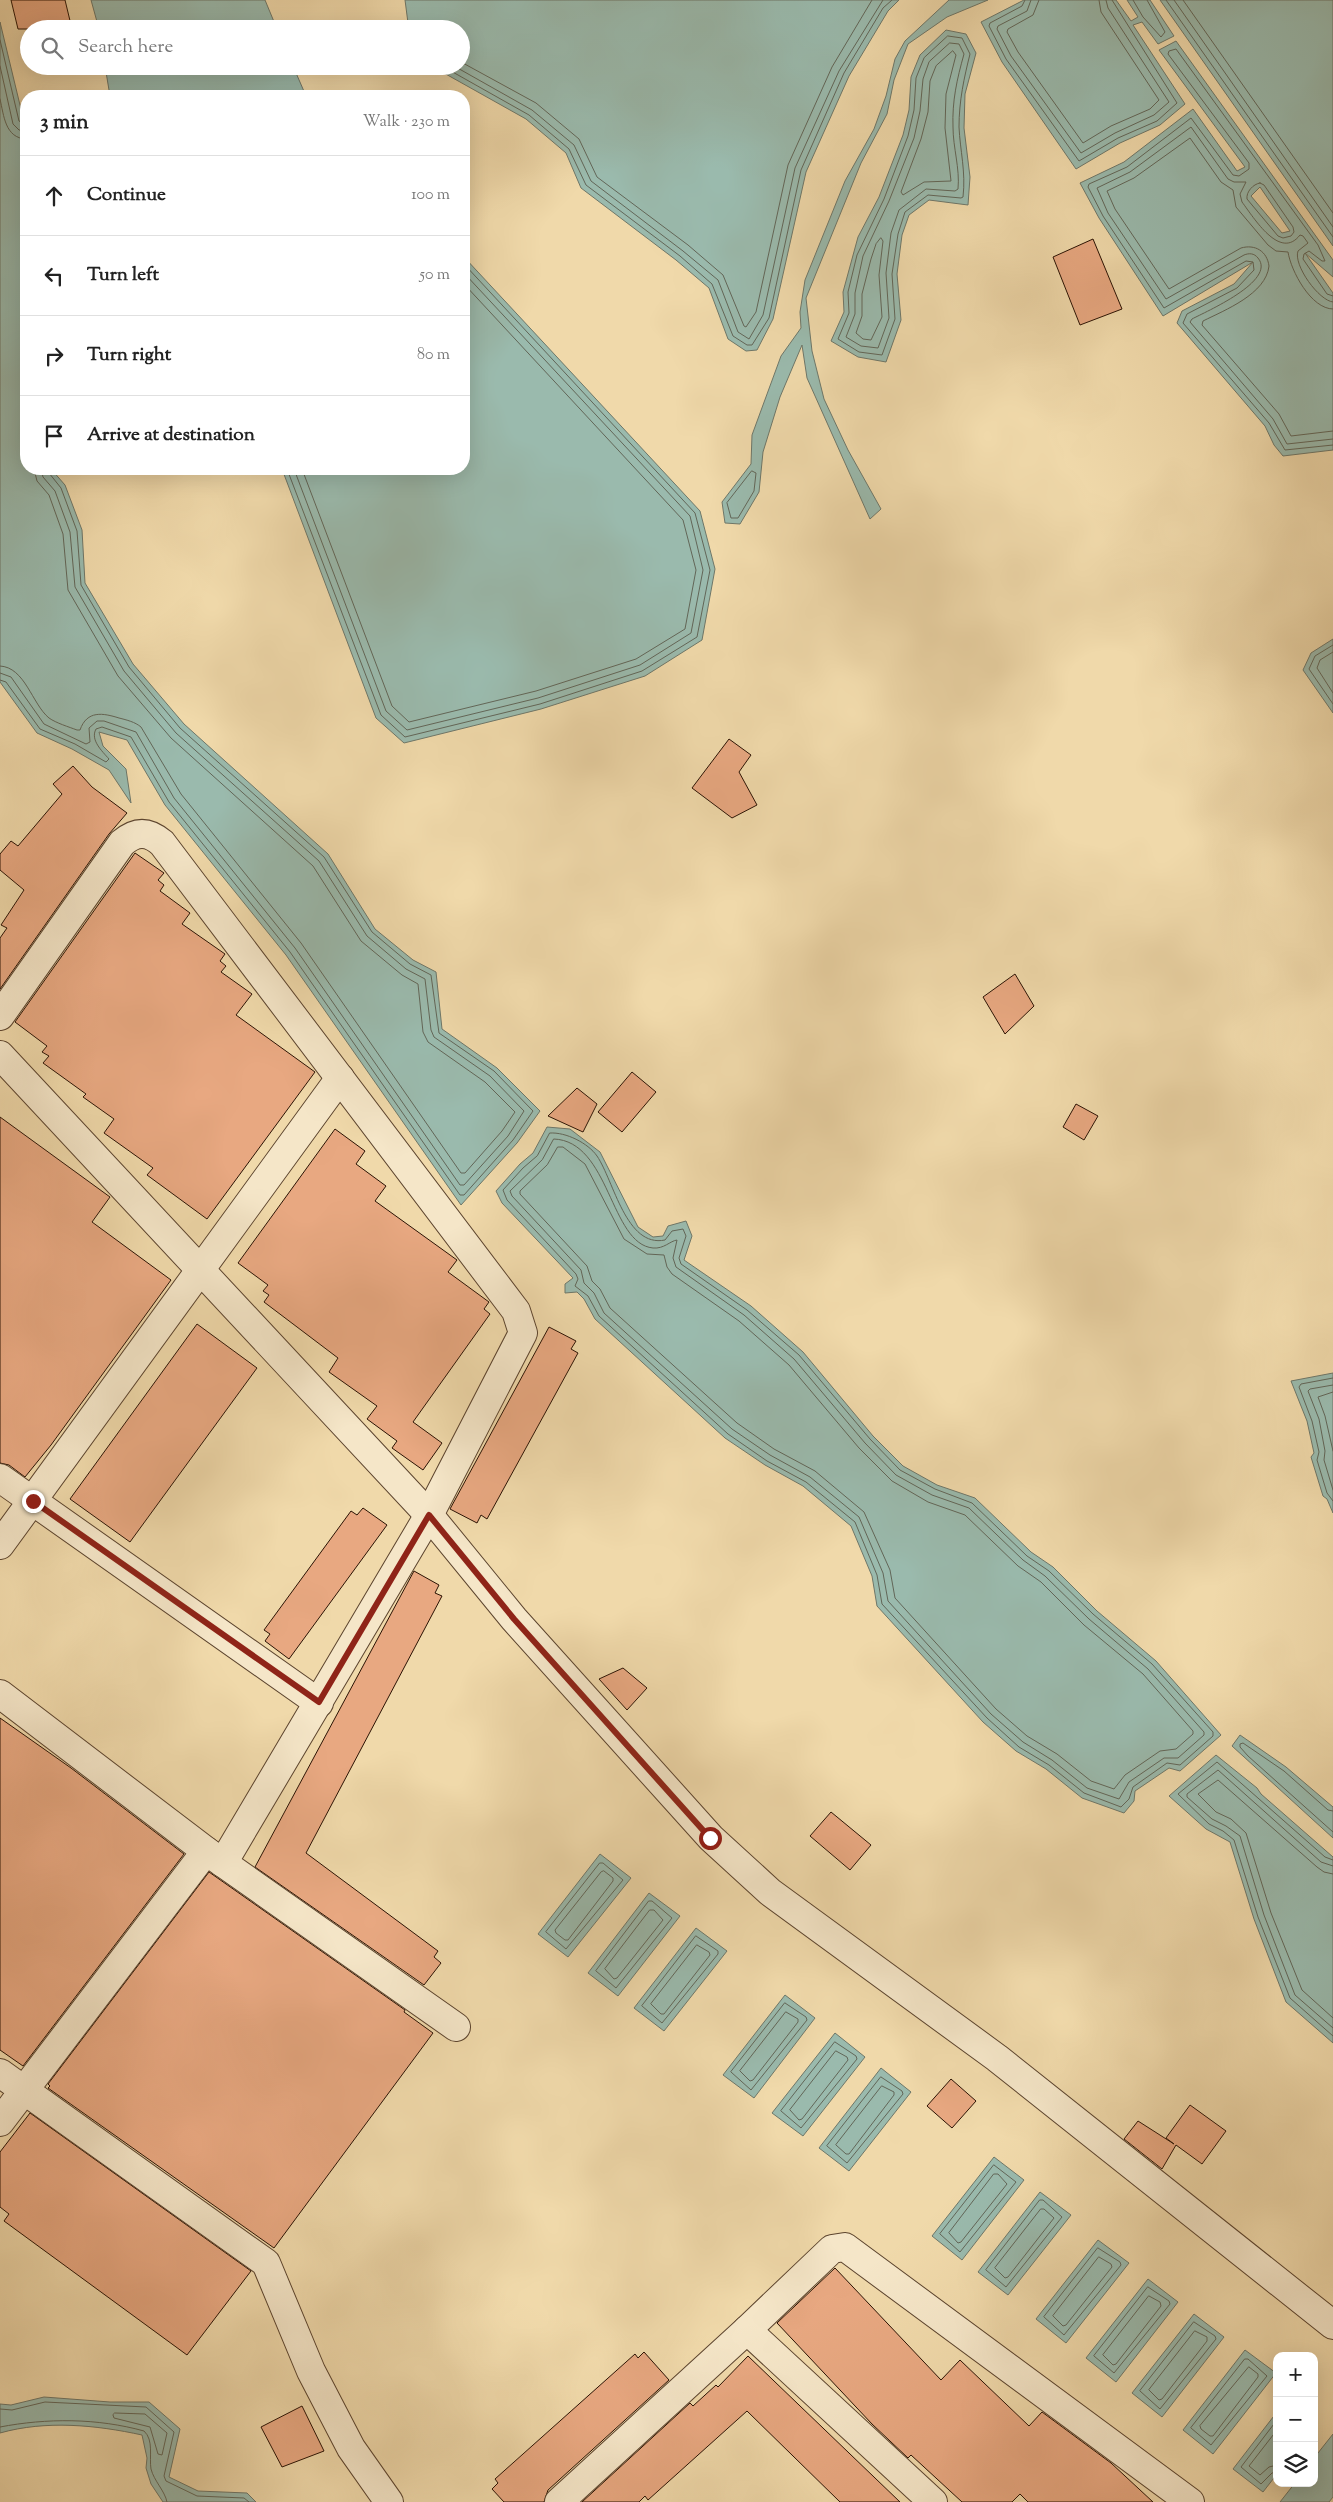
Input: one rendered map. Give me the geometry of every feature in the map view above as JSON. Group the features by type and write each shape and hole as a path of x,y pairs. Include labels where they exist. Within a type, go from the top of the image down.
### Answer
{"street":[{"path":"0,1016 122,843 133,836 146,833 162,843 516,1311 523,1333 429,1515 319,1702 215,1857 24,2090 0,2122"},
{"path":"0,1054 429,1515 514,1619 710,1838 770,1892 997,2058 1333,2325"},
{"path":"0,1545 340,1078"},
{"path":"0,1478 319,1702"},
{"path":"0,1694 215,1857 456,2027"},
{"path":"0,2073 266,2263 311,2371 352,2448 389,2502"},
{"path":"559,2502 747,2330 832,2249 845,2247 1190,2502"},
{"path":"747,2330 933,2502"}],"water":[{"path":"91,0 265,0 273,20 97,20"},
{"path":"405,0 899,0 888,11 849,76 806,172 773,319 757,350 746,351 728,339 709,288 676,260 581,188 566,153 526,119 447,75 470,75 470,20 408,20"},
{"path":"949,0 988,0 947,17 908,44 894,80 887,114 861,163 806,298 812,351 824,399 848,450 881,509 870,519 807,378 802,345 780,397 763,452 759,492 740,524 725,523 722,502 751,464 752,435 781,356 801,328 800,312 805,280 845,181 874,129 886,96 895,59 905,41"},
{"path":"1024,0 1116,0 1131,21 1138,17 1127,0 1150,0 1174,36 1158,44 1142,22 1133,25 1185,104 1160,125 1120,143 1076,169 1002,62 981,22"},
{"path":"1160,0 1333,0 1333,246"},
{"path":"0,22 20,105 20,475 56,475 65,485 82,530 85,583 133,664 184,724 328,854 375,929 413,960 436,972 442,1029 497,1068 540,1111 517,1143 461,1205 286,955 165,805 127,740 99,732 103,746 126,769 131,803 109,770 72,749 37,733 0,682"},
{"path":"946,30 966,34 976,53 965,94 964,128 970,177 968,205 929,200 909,215 902,235 897,274 901,320 886,362 858,357 831,341 844,312 843,292 858,237 879,197 903,135 909,110 911,77 920,55"},
{"path":"1176,41 1333,260 1333,277 1305,253 1333,293 1333,450 1283,456 1274,445 1265,426 1177,323 1182,311 1234,284 1253,262 1163,316 1099,218 1080,183 1124,162 1193,109 1237,171 1245,167 1159,50","holes":["1260,187 1290,231 1282,233 1251,196"]},
{"path":"106,75 297,75 303,90 109,90"},
{"path":"470,263 700,511 715,569 702,640 645,676 541,709 404,743 376,718 284,475 470,475"},
{"path":"1333,639 1333,713 1303,670 1311,653"},
{"path":"547,1127 570,1129 600,1152 638,1227 653,1237 663,1236 668,1226 686,1221 692,1236 684,1260 751,1306 803,1352 873,1436 903,1466 937,1485 975,1498 1031,1552 1053,1567 1097,1611 1156,1661 1221,1735 1180,1771 1169,1768 1135,1791 1134,1801 1124,1813 1082,1798 1046,1769 1016,1751 983,1722 877,1606 872,1576 851,1526 803,1486 765,1465 725,1438 595,1319 584,1299 577,1292 565,1293 565,1284 573,1278 502,1203 496,1191 520,1164 533,1153"},
{"path":"1333,1373 1333,1513 1327,1499 1323,1496 1311,1457 1314,1453 1307,1421 1291,1381"},
{"path":"1240,1735 1286,1767 1333,1807 1333,1838 1232,1746"},
{"path":"1216,1755 1257,1788 1261,1794 1333,1857 1333,2043 1286,2002 1254,1919 1230,1842 1206,1829 1169,1796"},
{"path":"600,1854 631,1878 568,1957 538,1934"},
{"path":"649,1893 680,1916 618,1996 588,1973"},
{"path":"696,1928 727,1951 664,2031 634,2008"},
{"path":"785,1995 815,2018 754,2098 723,2075"},
{"path":"835,2033 865,2057 803,2136 772,2113"},
{"path":"881,2068 911,2092 849,2171 819,2148"},
{"path":"994,2157 1024,2180 962,2260 932,2236"},
{"path":"1040,2192 1071,2215 1008,2295 978,2272"},
{"path":"1098,2240 1129,2263 1066,2343 1036,2319"},
{"path":"1148,2279 1178,2302 1116,2382 1086,2358"},
{"path":"1194,2314 1224,2337 1162,2417 1132,2393"},
{"path":"1245,2350 1273,2371 1273,2377 1213,2454 1183,2430"},
{"path":"44,2397 110,2402 149,2402 180,2429 169,2477 198,2491 247,2493 256,2502 163,2502 151,2484 146,2468 147,2458 142,2435 71,2425 35,2426 0,2433 0,2404 11,2405"},
{"path":"1273,2417 1273,2479 1263,2492 1233,2469"},
{"path":"1333,2434 1333,2497 1329,2502 1280,2502 1292,2487 1318,2487 1318,2453"}],"building":[{"path":"11,0 65,0 70,20 20,20 20,29 18,29"},
{"path":"1093,239 1122,309 1080,325 1053,257"},
{"path":"729,739 751,755 739,772 757,805 732,818 692,788"},
{"path":"73,766 92,787 127,813 109,834 0,989 0,938 7,928 1,925 24,890 0,870 0,854 11,841 18,846 62,794 53,784"},
{"path":"135,853 164,873 158,880 164,885 160,891 190,913 182,924 225,954 220,961 226,966 221,972 252,994 236,1015 315,1072 207,1219 147,1175 153,1168 104,1133 114,1119 83,1097 86,1094 43,1063 49,1056 42,1052 47,1046 15,1022"},
{"path":"1015,974 1034,1006 1005,1034 983,997"},
{"path":"632,1072 656,1092 622,1132 598,1112"},
{"path":"577,1088 597,1104 583,1132 548,1116"},
{"path":"1076,1104 1098,1116 1084,1140 1063,1127"},
{"path":"0,1117 110,1197 92,1222 171,1280 51,1445 25,1477 9,1465 0,1463"},
{"path":"335,1129 365,1151 356,1164 386,1186 375,1201 457,1260 448,1272 489,1302 484,1309 490,1314 413,1422 442,1443 423,1470 392,1448 397,1441 367,1419 377,1406 329,1372 338,1358 264,1302 269,1295 263,1291 268,1285 238,1263"},
{"path":"197,1324 257,1368 130,1542 70,1499"},
{"path":"549,1327 576,1341 571,1349 578,1353 487,1519 481,1515 477,1523 450,1509"},
{"path":"363,1508 387,1525 289,1659 265,1641 270,1634 264,1630 351,1511 357,1515"},
{"path":"414,1571 439,1585 435,1593 442,1596 306,1853 438,1951 434,1957 441,1963 424,1985 255,1867"},
{"path":"623,1668 647,1688 627,1710 599,1679"},
{"path":"0,1718 71,1768 184,1854 23,2066 0,2050"},
{"path":"831,1812 871,1845 850,1870 810,1836"},
{"path":"209,1872 405,2010 404,2012 433,2033 274,2248 48,2088 50,2086 48,2084"},
{"path":"951,2079 976,2101 952,2128 927,2106"},
{"path":"1190,2105 1226,2131 1202,2164 1176,2145 1162,2169 1124,2139 1138,2121 1174,2144 1166,2138"},
{"path":"30,2113 251,2271 187,2355 4,2221 9,2214 0,2207 0,2152"},
{"path":"835,2268 941,2380 960,2360 1029,2426 1042,2412 1111,2463 1153,2502 1028,2502 1020,2494 1012,2502 962,2502 911,2455 908,2458 872,2424 777,2323"},
{"path":"644,2352 669,2380 548,2490 544,2502 504,2502 492,2489 498,2483 495,2479 635,2354 638,2358"},
{"path":"748,2356 900,2502 840,2502 747,2411 648,2500 645,2496 639,2502 582,2502 690,2403 693,2406 716,2385 718,2387"},
{"path":"302,2406 324,2451 282,2467 261,2427"}],"route":[{"path":"33,1501 319,1702 429,1515 514,1619 710,1838"}]}
